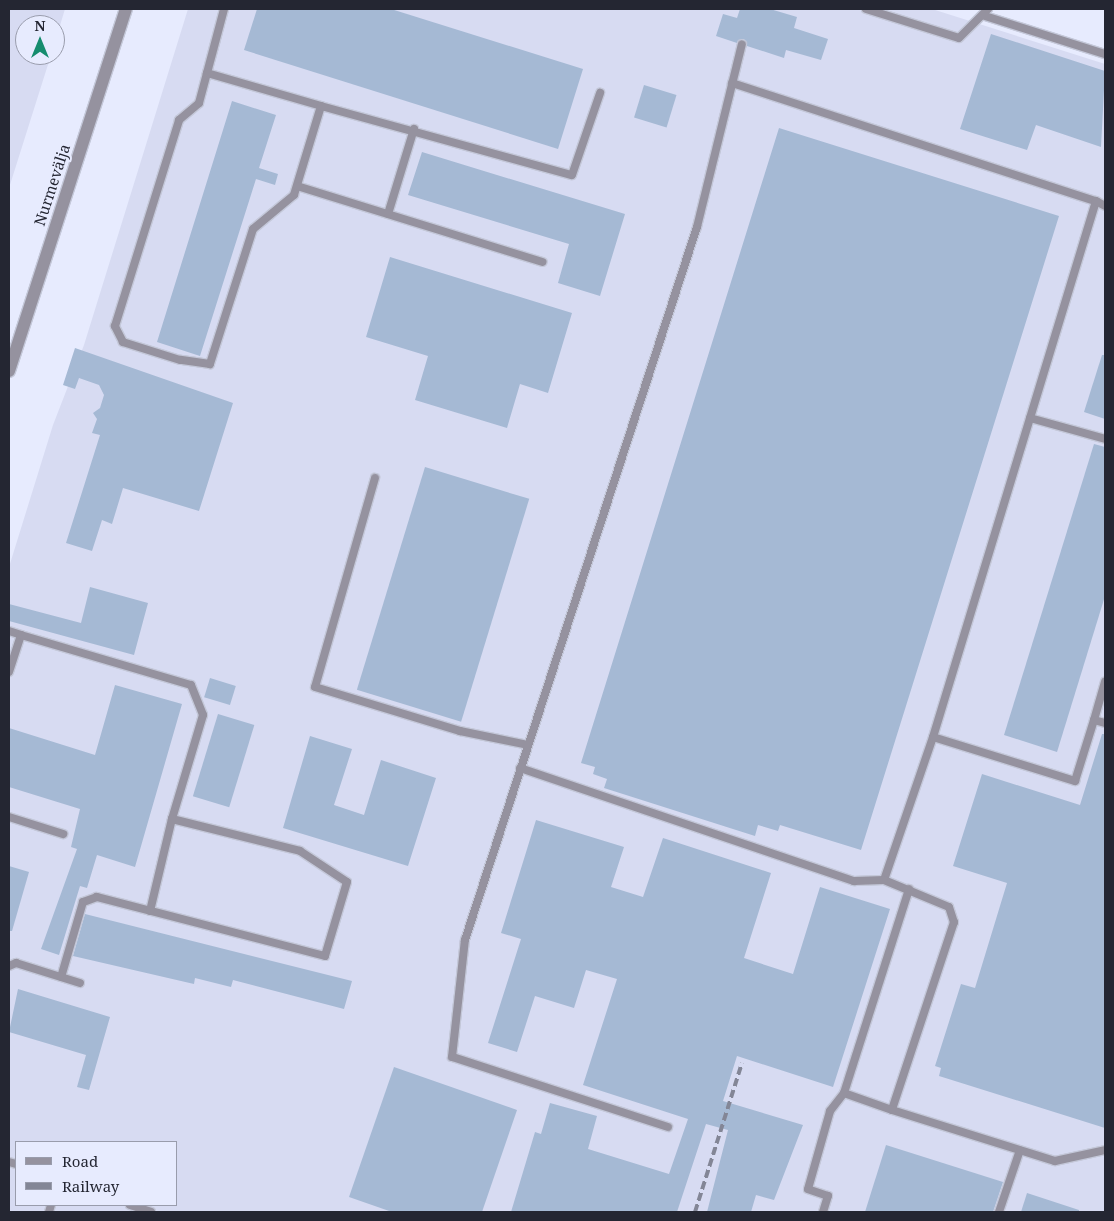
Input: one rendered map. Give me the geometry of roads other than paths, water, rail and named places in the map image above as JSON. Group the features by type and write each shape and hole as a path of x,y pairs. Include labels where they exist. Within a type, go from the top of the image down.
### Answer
{"street":[{"name":"Nurmevälja","path":"9,371 126,9"}],"lane":[{"path":"224,9 199,104 180,120 115,326 123,342 210,364 253,229 294,195 321,106"},
{"path":"866,9 959,38 987,12 1105,54"},
{"path":"668,1127 452,1057 464,940 697,227 742,44"},
{"path":"207,73 321,106 414,129 572,175 600,93"},
{"path":"732,83 1096,201 1105,206"},
{"path":"388,214 414,129"},
{"path":"297,186 543,262"},
{"path":"884,880 933,737 1096,201"},
{"path":"1030,418 1105,439"},
{"path":"375,478 315,687 460,731 528,745"},
{"path":"9,631 191,685 203,715 172,819 150,911"},
{"path":"9,672 21,635"},
{"path":"933,737 1075,781 1105,682"},
{"path":"1094,720 1105,724"},
{"path":"520,768 854,881 884,880 949,907 954,922 892,1110"},
{"path":"9,817 62,834"},
{"path":"61,977 84,902 97,897 325,956 347,882 300,851 172,819"},
{"path":"823,1212 828,1196 808,1189 830,1111 844,1093 909,889"},
{"path":"9,966 16,963 80,983"},
{"path":"844,1093 1055,1161 1105,1150"},
{"path":"999,1212 1020,1150"},
{"path":"133,1206 151,1212"}],"railway":[{"path":"695,1212 742,1063"}]}
